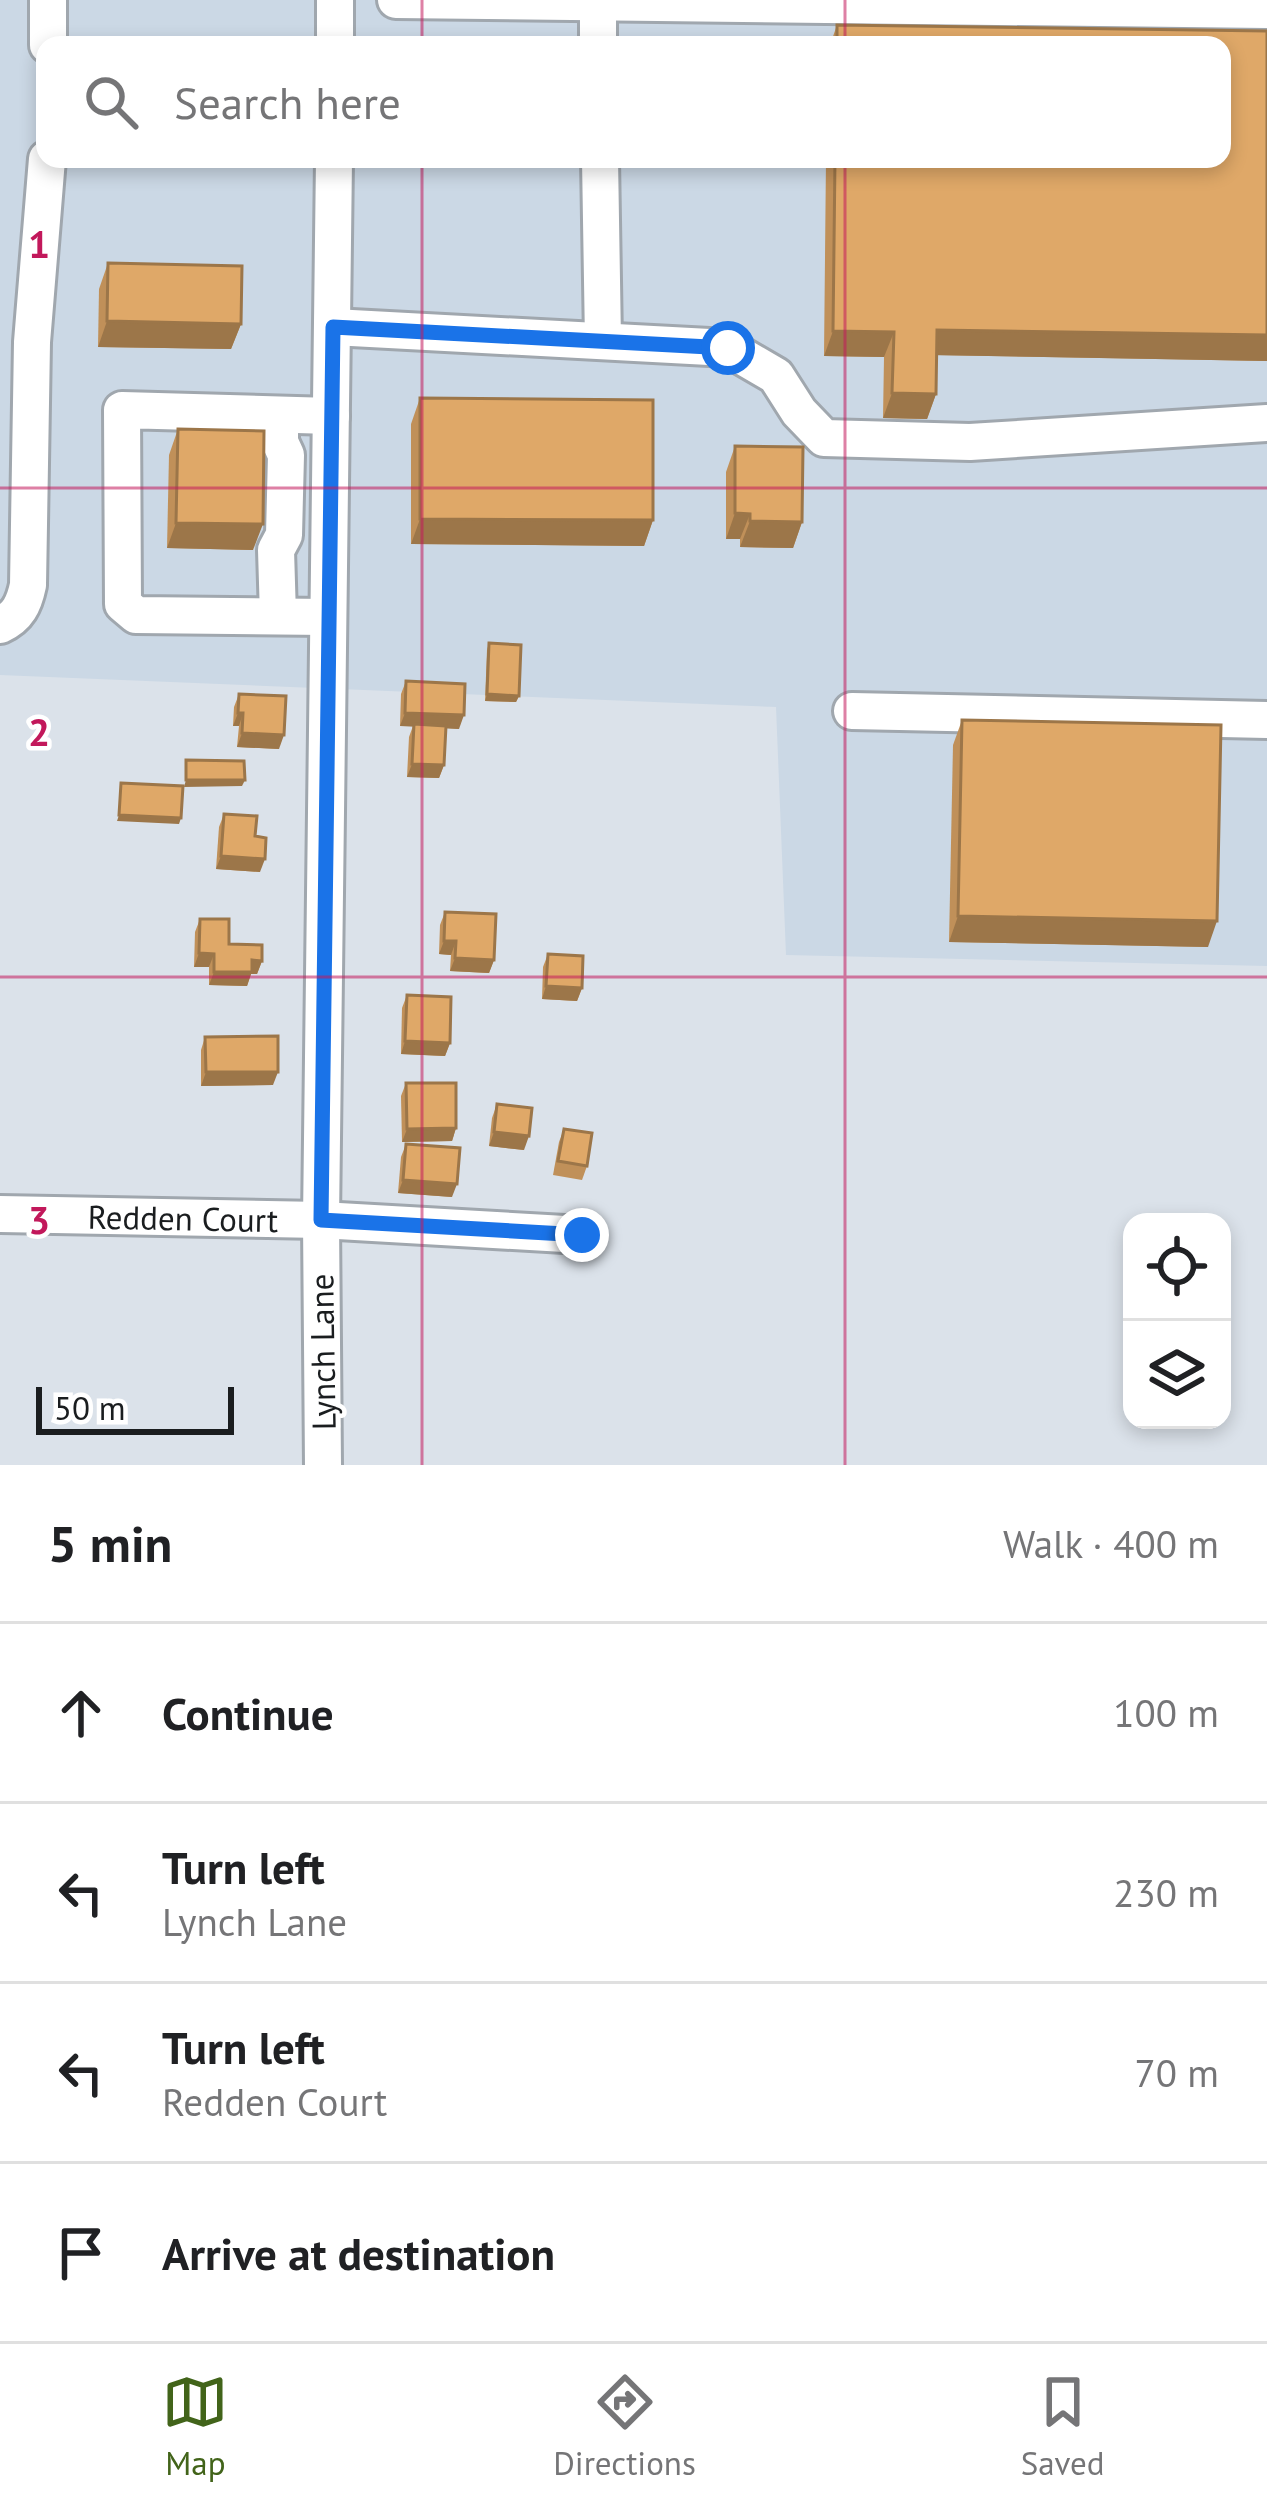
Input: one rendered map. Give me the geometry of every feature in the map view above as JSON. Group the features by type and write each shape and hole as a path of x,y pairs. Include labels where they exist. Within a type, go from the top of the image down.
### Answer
{"street":[{"path":"48,0 48,36"},
{"path":"335,0 335,36"},
{"path":"397,0 1267,10"},
{"path":"598,2 598,36"},
{"path":"0,625 12,620 24,604 28,585 17,306 44,168"},
{"name":"Lynch Lane","path":"323,1465 321,1220 334,168"},
{"path":"600,168 603,341"},
{"path":"333,327 728,348 776,376 824,439 970,442 1267,423"},
{"path":"328,616 136,615 123,604 122,410 331,416"},
{"path":"278,616 276,550 284,535 286,455 280,442 280,415"},
{"path":"852,711 1267,720"},
{"name":"Redden Court","path":"0,1214 321,1220 582,1235"}],"shaded area":[{"path":"0,0 1267,0 1267,966 786,955 776,707 0,675"}],"building":[{"path":"837,25 1267,31 1267,335 937,330 936,394 892,393 894,332 833,331 835,168 1231,168 1231,36 837,36"},
{"path":"108,263 242,266 241,324 107,321"},
{"path":"420,398 653,400 653,520 420,519"},
{"path":"178,429 264,431 263,524 176,523"},
{"path":"735,446 803,447 802,522 750,521 750,514 735,513"},
{"path":"489,643 521,645 519,696 487,694"},
{"path":"406,681 465,684 464,715 405,713"},
{"path":"239,694 286,696 284,735 242,733"},
{"path":"962,720 1221,725 1217,921 958,916"},
{"path":"414,724 446,726 444,765 412,764"},
{"path":"186,760 244,761 245,780 186,780"},
{"path":"121,783 183,786 181,818 119,815"},
{"path":"224,814 257,816 255,836 266,838 265,859 221,856"},
{"path":"445,912 496,914 494,960 455,958 456,941 444,941"},
{"path":"200,919 229,919 229,944 262,945 262,961 252,960 252,972 214,972 214,954 199,953"},
{"path":"548,954 583,956 582,988 546,986"},
{"path":"407,995 451,997 450,1043 405,1041"},
{"path":"278,1036 278,1072 206,1072 205,1037"},
{"path":"406,1083 456,1083 456,1128 407,1129"},
{"path":"497,1104 532,1108 529,1136 494,1132"},
{"path":"564,1129 592,1133 587,1166 558,1161"},
{"path":"406,1144 460,1148 457,1184 403,1180"}],"route":[{"path":"582,1235 321,1220 333,327 728,348"}]}
